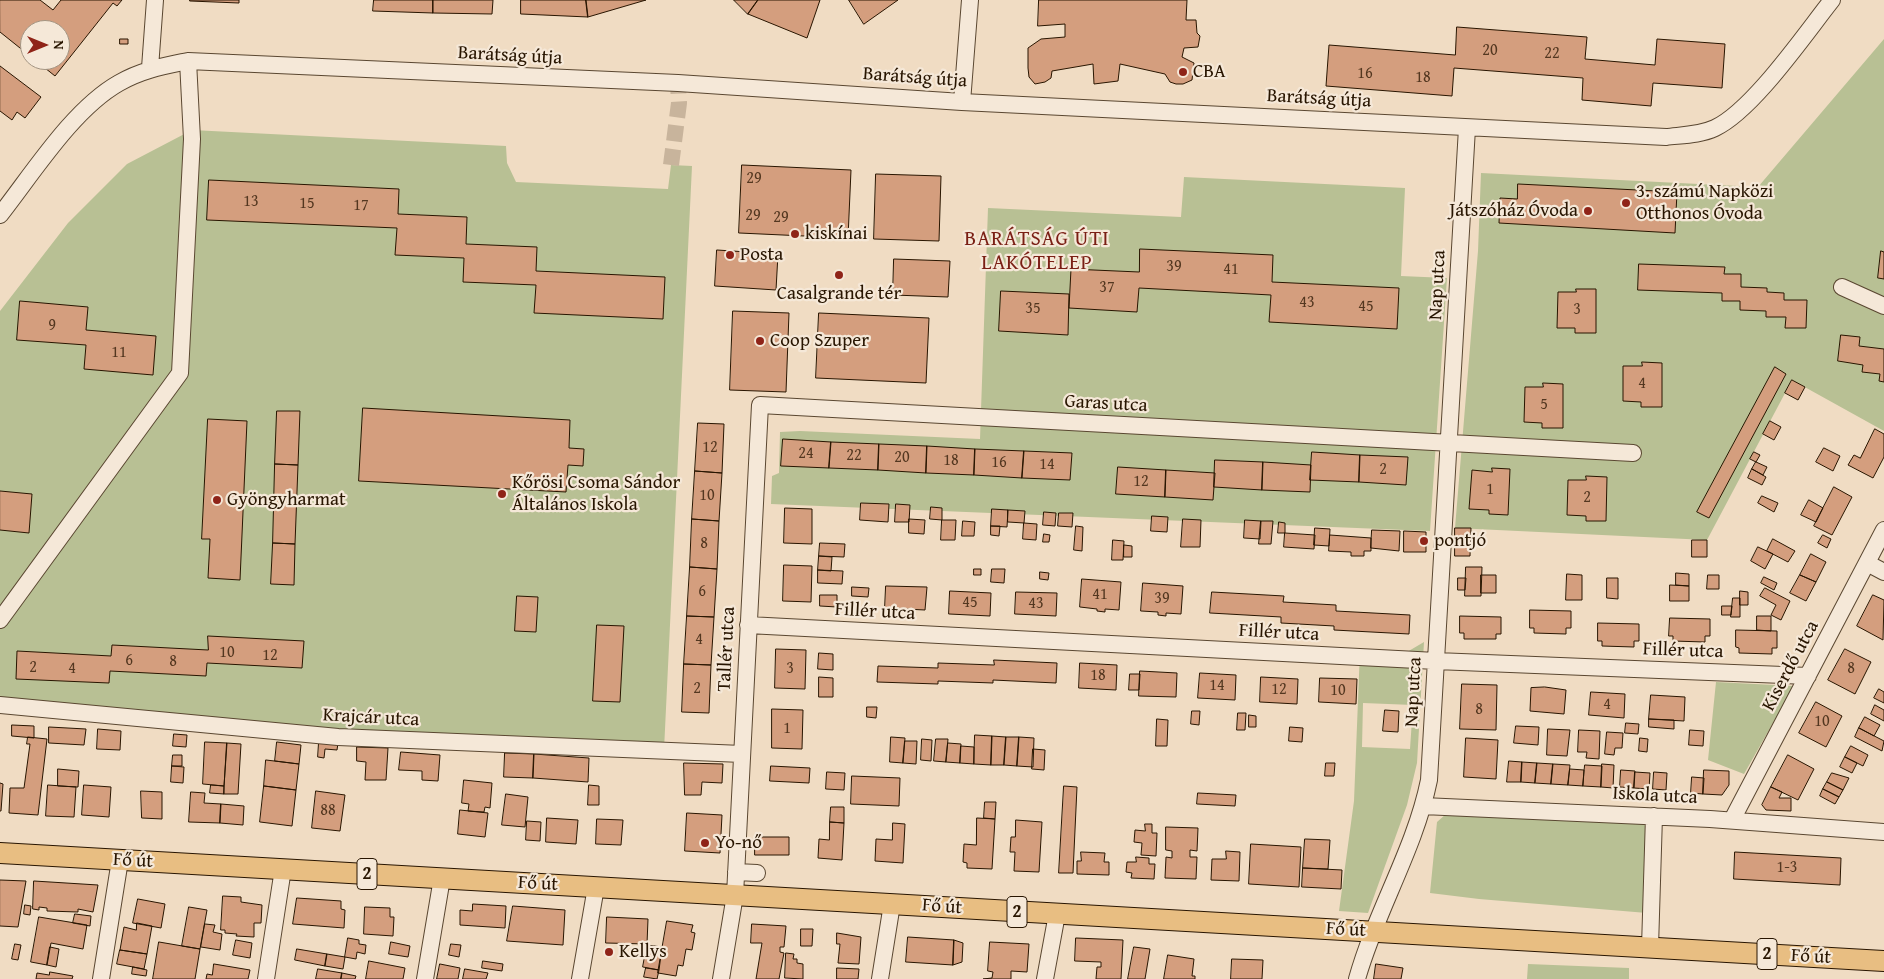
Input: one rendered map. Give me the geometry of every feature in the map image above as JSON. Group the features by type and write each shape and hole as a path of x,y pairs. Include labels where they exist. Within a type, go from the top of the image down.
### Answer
{"main road":[{"name":"Fő út","path":"0,853 1884,961"}],"street":[{"path":"150,68 155,0"},
{"path":"962,102 970,0"},
{"name":"Barátság útja","path":"0,215 77,116 118,83 150,68 188,61 678,83 962,102 1666,137 1695,134 1716,128 1737,114 1753,98 1832,0"},
{"path":"0,620 180,373 192,139 188,61"},
{"name":"Nap utca","path":"1357,979 1366,950 1423,806 1429,780 1467,128"},
{"path":"1842,287 1884,306"},
{"name":"Garas utca","path":"760,405 1448,445"},
{"name":"Tallér utca","path":"721,979 735,895 760,405"},
{"path":"1448,445 1633,453"},
{"name":"Kiserdő utca","path":"1732,820 1884,530"},
{"path":"1868,563 1884,572"},
{"name":"Fillér utca","path":"748,625 1436,661 1808,676"},
{"name":"Krajcár utca","path":"0,706 338,737 742,754"},
{"name":"Iskola utca","path":"1423,806 1732,820 1884,832"},
{"path":"1650,947 1654,816"},
{"path":"101,979 120,860"},
{"path":"266,979 284,869"},
{"path":"736,872 757,873"},
{"path":"425,979 442,878"},
{"path":"580,979 596,887"},
{"path":"880,979 892,904"},
{"path":"1045,979 1057,914"}],"green space":[{"path":"1884,39 1884,431 1792,380 1707,540 1455,528 1478,251 1481,173 1758,187"},
{"path":"192,130 506,146 507,163 516,182 668,189 671,165 692,166 664,750 338,737 0,705 0,311 68,223 127,164"},
{"path":"1184,177 1405,188 1401,276 1447,278 1430,531 771,504 772,476 779,473 780,432 800,431 980,439 988,208 1181,217"},
{"path":"1424,642 1417,763 1407,805 1368,913 1339,911 1354,801 1360,650 1407,652","holes":["1363,703 1413,705 1410,749 1362,747"]},
{"path":"1716,682 1794,686 1744,774 1708,760"},
{"path":"1454,807 1650,820 1647,913 1430,893 1437,822"},
{"path":"1528,964 1629,968 1629,979 1527,979"}],"building":[{"path":"0,0 40,0 53,10 61,0 122,0 117,6 113,3 70,57 70,20 20,20 20,48 0,32"},
{"path":"239,0 239,3 190,1"},
{"path":"374,0 433,0 433,13 373,11"},
{"path":"433,0 493,0 492,14 433,13"},
{"path":"521,0 586,0 588,17 521,14"},
{"path":"586,0 646,0 588,17"},
{"path":"734,0 758,0 748,14"},
{"path":"758,0 820,0 807,38 748,14"},
{"path":"849,0 898,0 864,24"},
{"path":"1039,0 1187,0 1186,20 1196,20 1197,33 1200,36 1198,47 1184,48 1182,57 1194,63 1192,80 1183,84 1176,84 1170,82 1165,74 1120,64 1118,81 1094,84 1093,64 1052,71 1051,78 1045,82 1035,84 1029,77 1028,48 1041,39 1065,37 1065,24 1038,26"},
{"path":"1457,27 1587,37 1585,59 1655,65 1657,39 1725,44 1722,88 1653,83 1651,106 1582,100 1583,78 1454,68 1452,96 1326,86 1329,45 1455,55"},
{"path":"120,39 128,39 128,44 120,44"},
{"path":"0,66 41,97 25,118 17,112 12,120 0,111"},
{"path":"48,70 60,70 55,76"},
{"path":"742,165 851,170 848,238 739,233"},
{"path":"876,174 941,176 939,241 874,239"},
{"path":"209,180 399,189 398,214 467,217 466,244 537,247 536,271 665,277 663,319 534,313 536,285 463,282 464,258 395,255 397,228 207,220"},
{"name":"Játszóház Óvoda","path":"1518,184 1677,192 1675,233 1499,223 1500,198 1517,199"},
{"path":"1140,249 1273,255 1272,282 1399,288 1397,329 1269,322 1271,295 1139,288 1137,312 1069,308 1071,269 1139,272"},
{"path":"717,250 778,254 776,290 715,286"},
{"path":"1881,251 1884,252 1884,279 1878,278"},
{"path":"894,259 950,261 948,297 893,295"},
{"path":"1639,264 1725,267 1724,274 1741,274 1741,287 1767,288 1767,292 1784,293 1784,300 1807,300 1806,328 1785,328 1786,317 1766,317 1766,311 1740,310 1740,301 1722,301 1722,293 1638,290"},
{"path":"1576,289 1596,289 1596,333 1575,333 1575,328 1557,328 1558,292 1576,292"},
{"path":"1001,291 1069,294 1068,335 999,331"},
{"path":"20,301 88,307 86,330 156,336 153,375 84,369 86,345 17,340"},
{"path":"733,311 789,313 786,392 730,390"},
{"path":"819,313 929,318 926,383 816,378"},
{"path":"1841,335 1860,337 1859,346 1884,349 1884,382 1879,381 1880,374 1862,372 1863,365 1838,361"},
{"path":"1642,362 1662,363 1662,407 1641,407 1641,402 1623,401 1623,366 1642,366"},
{"path":"1775,367 1786,374 1709,518 1697,512"},
{"path":"1792,380 1805,387 1798,400 1785,393"},
{"path":"1543,383 1563,384 1563,428 1542,428 1542,423 1524,422 1525,387 1543,387"},
{"path":"363,408 570,420 569,448 584,449 583,466 568,465 566,492 359,481"},
{"path":"277,411 300,411 298,465 275,464"},
{"path":"208,419 247,421 240,580 208,578 210,539 202,539"},
{"path":"1770,421 1781,427 1774,440 1763,434"},
{"path":"698,423 724,424 722,473 695,471"},
{"path":"1875,429 1884,434 1884,457 1873,478 1848,465 1854,455 1860,458"},
{"path":"783,439 831,442 829,468 781,466"},
{"path":"831,442 879,444 878,470 829,468"},
{"path":"879,444 927,446 926,473 878,470"},
{"path":"927,446 975,449 974,475 926,473"},
{"path":"1824,448 1840,456 1833,471 1816,462"},
{"path":"975,449 1024,451 1022,478 974,475"},
{"path":"1024,451 1072,453 1070,480 1022,478"},
{"path":"1312,452 1360,455 1359,482 1310,480"},
{"path":"1754,452 1760,455 1756,462 1750,459"},
{"path":"1360,455 1408,457 1406,485 1359,482"},
{"path":"1215,460 1263,462 1262,490 1214,487"},
{"path":"1263,462 1311,465 1310,492 1262,490"},
{"path":"1756,462 1767,467 1763,475 1752,469"},
{"path":"275,464 298,465 295,544 273,543"},
{"path":"1118,467 1166,470 1165,497 1116,494"},
{"path":"1492,468 1510,469 1508,515 1489,514 1489,510 1469,509 1472,470 1492,472"},
{"path":"1752,469 1766,477 1762,485 1748,478"},
{"path":"1166,470 1215,473 1213,500 1165,497"},
{"path":"695,471 722,473 719,521 692,519"},
{"path":"1586,476 1607,477 1606,521 1586,521 1586,516 1567,515 1568,480 1586,480"},
{"path":"1834,487 1852,497 1832,535 1814,526"},
{"path":"0,491 32,494 29,533 0,530"},
{"path":"1762,496 1778,503 1774,512 1758,503"},
{"path":"1809,500 1823,508 1816,522 1801,515"},
{"path":"861,503 889,504 888,522 860,520"},
{"path":"896,504 910,505 909,522 895,522"},
{"path":"931,507 942,508 942,520 930,519"},
{"path":"785,508 812,509 812,544 784,543"},
{"path":"992,509 1008,510 1007,527 991,526"},
{"path":"1008,510 1025,511 1024,523 1008,522"},
{"path":"1044,512 1056,513 1055,526 1043,525"},
{"path":"1059,513 1073,513 1072,527 1058,526"},
{"path":"1152,516 1168,517 1167,532 1151,531"},
{"path":"692,519 719,521 717,569 690,567"},
{"path":"909,519 925,520 924,534 909,533"},
{"path":"1183,519 1201,520 1200,547 1181,547"},
{"path":"942,520 956,520 955,540 941,540"},
{"path":"1245,520 1261,521 1260,539 1244,538"},
{"path":"963,521 975,522 974,536 962,536"},
{"path":"1261,521 1273,521 1271,544 1259,544"},
{"path":"1279,522 1285,523 1285,533 1278,533"},
{"path":"1024,523 1037,524 1036,540 1023,539"},
{"path":"991,526 1000,526 999,536 991,535"},
{"path":"1076,526 1083,527 1082,551 1074,550"},
{"path":"1315,528 1330,529 1329,546 1314,545"},
{"path":"1455,528 1471,528 1470,556 1455,556"},
{"path":"1372,530 1400,531 1399,551 1371,548"},
{"path":"1404,531 1426,532 1426,552 1404,552"},
{"path":"1285,533 1315,535 1314,549 1284,547"},
{"path":"1044,534 1050,535 1049,542 1043,542"},
{"path":"1330,535 1371,538 1371,551 1364,551 1364,556 1351,556 1351,552 1329,551"},
{"path":"1823,535 1831,539 1827,548 1818,543"},
{"path":"1773,539 1795,551 1788,562 1767,551"},
{"path":"1113,540 1124,541 1123,560 1112,560"},
{"path":"1692,540 1707,540 1707,557 1692,557"},
{"path":"273,543 295,544 294,585 271,584"},
{"path":"820,543 845,544 844,557 819,556"},
{"path":"1124,545 1132,546 1132,557 1124,557"},
{"path":"1758,547 1773,554 1765,569 1751,561"},
{"path":"1811,554 1826,562 1816,582 1800,575"},
{"path":"819,556 832,557 831,571 818,570"},
{"path":"784,565 812,566 811,602 783,601"},
{"path":"690,567 717,569 714,617 687,616"},
{"path":"1466,567 1482,567 1481,596 1465,596"},
{"path":"974,569 981,569 981,575 974,575"},
{"path":"992,569 1005,569 1004,583 991,582"},
{"path":"818,570 843,571 842,584 818,583"},
{"path":"1040,572 1049,573 1048,580 1040,579"},
{"path":"1676,573 1689,574 1689,586 1676,585"},
{"path":"1567,574 1582,575 1582,600 1566,600"},
{"path":"1481,575 1496,575 1496,593 1481,593"},
{"path":"1708,575 1719,575 1719,589 1707,589"},
{"path":"1800,575 1816,582 1806,601 1790,593"},
{"path":"1764,577 1777,583 1774,590 1761,583"},
{"path":"1458,578 1466,578 1465,590 1458,590"},
{"path":"1607,578 1618,578 1618,599 1607,598"},
{"path":"1082,579 1121,582 1119,610 1105,609 1105,612 1080,607"},
{"path":"1143,583 1183,586 1181,614 1166,613 1166,616 1158,615 1158,612 1141,611"},
{"path":"1670,585 1689,586 1689,601 1670,601"},
{"path":"886,586 927,587 925,610 885,608"},
{"path":"852,587 869,588 868,597 852,596"},
{"path":"1765,588 1790,601 1781,620 1771,615 1776,605 1760,596"},
{"path":"950,591 991,593 990,616 949,614"},
{"path":"1740,591 1748,592 1748,605 1740,605"},
{"path":"1016,592 1057,593 1056,616 1015,614"},
{"path":"1212,592 1284,596 1283,602 1336,605 1336,611 1410,615 1409,634 1334,630 1334,626 1281,623 1281,617 1210,613"},
{"path":"820,595 837,595 837,607 820,606"},
{"path":"1873,595 1884,600 1883,640 1857,626"},
{"path":"517,596 538,597 536,632 515,631"},
{"path":"1733,598 1740,598 1740,617 1731,617"},
{"path":"1722,606 1732,606 1731,615 1722,615"},
{"path":"1530,610 1571,611 1571,628 1566,628 1566,634 1534,633 1534,628 1530,628"},
{"path":"687,616 714,617 711,665 684,664"},
{"path":"1460,616 1501,617 1501,634 1496,634 1496,639 1464,639 1464,633 1460,633"},
{"path":"1757,616 1771,616 1771,631 1757,630"},
{"path":"1670,618 1710,619 1710,636 1705,636 1705,642 1673,641 1673,636 1669,636"},
{"path":"1598,623 1639,624 1639,641 1634,641 1634,647 1602,646 1602,641 1598,641"},
{"path":"597,625 624,626 620,702 593,701"},
{"path":"1736,630 1777,631 1777,648 1772,648 1772,654 1739,653 1739,648 1736,647"},
{"path":"208,636 304,641 302,668 207,663 206,676 110,671 109,683 16,679 17,651 111,656 112,645 208,650"},
{"path":"776,649 806,650 805,689 775,688"},
{"path":"1845,649 1871,662 1855,694 1828,680"},
{"path":"819,653 833,654 833,670 818,669"},
{"path":"994,660 1057,663 1056,683 993,680 993,683 938,681 938,684 877,682 878,666 938,668 938,663 994,665"},
{"path":"1080,663 1117,665 1116,690 1079,688"},
{"path":"684,664 711,665 709,713 682,712"},
{"path":"1140,671 1177,673 1176,697 1139,696"},
{"path":"1200,673 1236,675 1235,700 1198,698"},
{"path":"1130,674 1140,674 1139,690 1129,690"},
{"path":"819,677 833,678 833,697 819,697"},
{"path":"1261,677 1298,679 1297,704 1260,702"},
{"path":"1320,678 1357,679 1356,704 1319,702"},
{"path":"1462,684 1497,685 1496,730 1460,729"},
{"path":"1545,687 1566,690 1564,714 1530,711 1531,688"},
{"path":"1879,689 1884,692 1884,703 1874,698"},
{"path":"1591,692 1625,694 1624,718 1589,715"},
{"path":"1651,695 1685,697 1684,721 1649,719"},
{"path":"1816,702 1842,716 1826,747 1799,733"},
{"path":"1875,705 1884,710 1884,721 1871,714"},
{"path":"867,707 877,707 876,718 867,717"},
{"path":"772,709 803,710 802,749 772,748"},
{"path":"1385,710 1399,711 1398,732 1383,731"},
{"path":"1192,711 1200,711 1199,725 1191,724"},
{"path":"1238,713 1246,713 1245,730 1237,730"},
{"path":"1249,715 1256,716 1256,727 1249,727"},
{"path":"1865,717 1880,725 1874,736 1859,728"},
{"path":"1157,719 1168,720 1167,746 1156,746"},
{"path":"1649,719 1674,720 1674,729 1649,727"},
{"path":"1626,723 1639,724 1638,734 1625,733"},
{"path":"12,725 34,726 34,738 12,736"},
{"path":"1516,726 1539,727 1538,745 1514,743"},
{"path":"49,727 86,729 84,745 49,743"},
{"path":"1290,727 1303,728 1302,742 1289,741"},
{"path":"1859,728 1884,741 1882,751 1855,737"},
{"path":"98,729 121,731 120,750 97,749"},
{"path":"1548,729 1570,730 1567,756 1547,755"},
{"path":"1579,730 1600,731 1599,759 1586,758 1587,752 1578,752"},
{"path":"1690,730 1704,731 1703,746 1689,745"},
{"path":"1607,732 1623,733 1622,748 1615,748 1614,755 1605,754"},
{"path":"174,734 187,735 186,747 173,746"},
{"path":"975,735 992,736 991,765 974,764"},
{"path":"992,736 1006,737 1004,765 991,765"},
{"path":"28,737 47,739 38,815 9,813 10,788 24,788 30,744 27,744"},
{"path":"891,737 905,738 903,763 890,762"},
{"path":"1006,737 1019,737 1017,766 1004,765"},
{"path":"1019,737 1034,738 1033,767 1017,766"},
{"path":"1466,738 1498,740 1496,779 1464,777"},
{"path":"1640,738 1648,739 1647,752 1639,751"},
{"path":"922,739 932,740 931,761 921,760"},
{"path":"936,739 948,739 946,762 934,761"},
{"path":"905,741 917,741 916,764 903,763"},
{"path":"205,742 227,743 224,786 203,784"},
{"path":"277,742 301,745 299,764 275,761"},
{"path":"319,742 338,743 337,750 325,749 324,758 318,757"},
{"path":"227,743 241,744 238,794 224,794"},
{"path":"948,743 961,744 960,763 946,762"},
{"path":"961,746 974,747 974,764 960,763"},
{"path":"1851,746 1868,755 1863,766 1845,757"},
{"path":"357,747 388,748 386,780 365,780 366,762 357,761"},
{"path":"1033,749 1045,750 1044,770 1032,769"},
{"path":"401,752 440,755 438,781 422,780 422,771 399,770"},
{"path":"505,753 534,754 533,778 504,777"},
{"path":"534,754 589,758 588,782 533,778"},
{"path":"173,755 182,755 182,766 172,766"},
{"path":"1788,755 1814,769 1798,800 1771,787"},
{"path":"1845,757 1857,763 1852,773 1840,767"},
{"path":"266,760 299,764 296,790 264,786"},
{"path":"1509,761 1522,762 1521,782 1507,782"},
{"path":"1522,762 1537,763 1535,783 1521,782"},
{"path":"684,763 723,764 722,783 702,782 701,795 685,795"},
{"path":"1326,763 1335,763 1334,776 1325,776"},
{"path":"1537,763 1553,764 1551,784 1535,783"},
{"path":"1553,764 1570,765 1568,785 1551,784"},
{"path":"1602,764 1614,765 1613,788 1601,787"},
{"path":"1585,765 1602,766 1601,787 1583,786"},
{"path":"172,766 184,767 183,783 171,782"},
{"path":"771,766 810,768 809,783 770,781"},
{"path":"58,769 79,771 78,787 58,786"},
{"path":"1570,769 1584,770 1583,786 1568,785"},
{"path":"1621,770 1635,771 1634,788 1620,787"},
{"path":"1704,770 1729,771 1729,785 1722,795 1703,794"},
{"path":"827,772 845,773 844,790 826,789"},
{"path":"1635,772 1650,773 1649,789 1634,788"},
{"path":"1654,772 1667,773 1666,790 1653,789"},
{"path":"1832,773 1849,778 1843,790 1827,782"},
{"path":"852,776 900,778 899,806 851,804"},
{"path":"1692,777 1704,778 1703,794 1691,793"},
{"path":"464,780 492,783 490,808 485,807 484,812 468,811 469,804 462,803"},
{"path":"1827,782 1843,790 1839,797 1823,789"},
{"path":"0,783 3,784 1,811 0,811"},
{"path":"48,785 76,787 74,817 46,816"},
{"path":"84,785 111,787 109,817 82,815"},
{"path":"211,785 224,786 224,794 210,793"},
{"path":"589,785 599,786 599,805 588,805"},
{"path":"264,786 296,790 292,826 260,822"},
{"path":"1064,786 1077,787 1073,873 1059,873"},
{"path":"1771,787 1782,792 1779,798 1791,798 1791,811 1766,810 1762,805"},
{"path":"1823,789 1839,797 1835,804 1820,796"},
{"path":"141,791 162,792 162,819 142,818"},
{"path":"316,791 345,795 340,831 312,828"},
{"path":"191,792 205,793 204,803 221,804 220,823 189,822"},
{"path":"1198,793 1236,795 1235,806 1197,804"},
{"path":"506,794 528,797 525,827 502,825"},
{"path":"985,802 996,802 995,819 984,818"},
{"path":"221,804 244,806 243,825 220,823"},
{"path":"831,807 844,807 844,823 830,822"},
{"path":"460,810 488,813 485,837 458,834"},
{"path":"687,813 722,815 720,853 685,851"},
{"path":"547,818 578,820 576,844 546,842"},
{"path":"977,818 995,819 992,869 967,868 967,863 963,862 964,844 976,845"},
{"path":"597,819 623,820 621,845 596,844"},
{"path":"1016,820 1042,822 1039,872 1014,871 1015,852 1010,852 1011,837 1015,837"},
{"path":"527,821 541,822 540,841 526,840"},
{"path":"830,822 844,823 842,860 818,858 819,839 829,840"},
{"path":"893,823 905,824 903,863 875,861 876,839 892,840"},
{"path":"1145,824 1152,824 1152,833 1157,833 1156,856 1141,855 1142,843 1134,842 1135,830 1145,831"},
{"path":"1166,827 1198,828 1197,851 1190,850 1190,857 1197,857 1196,879 1165,878 1166,857 1172,858 1172,851 1166,850"},
{"path":"755,837 789,837 789,855 755,855"},
{"path":"1305,839 1330,840 1328,869 1303,868"},
{"path":"1251,844 1301,847 1299,887 1249,884"},
{"path":"1226,851 1240,852 1239,881 1211,880 1212,859 1226,859"},
{"path":"1081,852 1105,853 1104,862 1109,862 1109,875 1077,874 1077,861 1081,861"},
{"path":"1735,852 1841,858 1840,885 1734,879"},
{"path":"1136,857 1149,858 1149,864 1155,864 1154,879 1131,878 1132,873 1126,872 1127,862 1136,862"},
{"path":"1303,868 1342,870 1341,889 1302,887"},
{"path":"0,880 26,881 18,927 0,926"},
{"path":"34,881 98,885 93,912 78,909 78,912 47,911 47,908 39,907 39,910 33,909"},
{"path":"223,896 241,897 241,902 262,905 261,923 254,923 254,937 236,936 237,934 225,933 225,930 221,930"},
{"path":"297,898 341,901 341,909 345,910 344,928 293,924"},
{"path":"138,899 165,904 161,928 133,923"},
{"path":"473,904 506,906 505,928 460,925 460,910 472,911"},
{"path":"25,905 31,906 30,915 24,914"},
{"path":"513,906 565,910 563,945 507,941"},
{"path":"189,907 207,910 200,949 182,946"},
{"path":"365,907 390,908 390,917 394,917 393,936 364,934"},
{"path":"75,914 91,916 90,926 73,923"},
{"path":"39,917 87,925 83,949 51,943 47,965 31,962"},
{"path":"607,917 648,919 647,944 606,943"},
{"path":"667,921 693,925 691,932 695,933 692,950 686,949 683,966 678,965 676,976 658,973"},
{"path":"137,923 152,926 147,954 120,950 124,927 136,930"},
{"path":"205,924 215,925 213,932 222,934 220,950 201,947"},
{"path":"752,924 786,926 784,947 780,947 780,952 784,953 779,979 756,979 762,943 751,943"},
{"path":"801,929 813,929 812,946 801,946"},
{"path":"837,933 861,937 859,964 838,963 840,944 837,944"},
{"path":"908,937 954,940 953,965 906,962"},
{"path":"348,938 359,940 359,944 366,945 365,954 357,952 356,959 345,957"},
{"path":"1076,938 1123,940 1121,979 1096,979 1097,967 1101,967 1101,962 1075,961"},
{"path":"236,940 252,943 250,958 233,955"},
{"path":"954,940 963,943 962,962 953,965"},
{"path":"159,942 200,949 195,979 153,979"},
{"path":"391,942 410,946 408,957 389,954"},
{"path":"990,942 1029,944 1027,972 1011,971 1011,979 983,979 992,978 993,972 988,971"},
{"path":"15,944 21,945 18,960 12,959"},
{"path":"451,944 461,945 459,957 449,955"},
{"path":"647,945 662,947 659,970 643,967"},
{"path":"50,947 59,949 56,967 47,965"},
{"path":"1134,947 1150,949 1145,979 1128,979"},
{"path":"297,949 327,954 325,966 295,960"},
{"path":"120,950 147,954 144,969 117,964"},
{"path":"786,953 794,954 793,959 797,959 797,963 803,964 803,979 785,978"},
{"path":"327,954 345,957 343,969 325,966"},
{"path":"1168,955 1194,959 1192,976 1195,976 1195,979 1164,979"},
{"path":"1232,959 1263,960 1262,979 1231,979"},
{"path":"369,961 405,968 403,979 366,979"},
{"path":"483,961 503,964 502,971 482,968"},
{"path":"214,964 250,970 248,979 206,979 207,974 212,975"},
{"path":"440,964 460,968 458,979 437,979"},
{"path":"1376,964 1403,968 1401,979 1374,979"},
{"path":"133,967 147,970 146,976 132,974"},
{"path":"646,968 659,970 657,979 644,977"},
{"path":"837,968 859,969 858,979 837,979"},
{"path":"318,969 342,973 341,979 316,979"},
{"path":"465,969 488,973 486,979 463,979"},
{"path":"50,972 73,976 72,979 36,979 37,973 49,975"},
{"path":"342,973 356,976 355,979 341,979"}],"tunnel":[{"path":"671,165 679,103 678,83"}],"place":[{"name":"CBA","path":"1183,72"},
{"name":"3. számú Napközi Otthonos Óvoda","path":"1626,203"},
{"name":"Játszóház Óvoda","path":"1588,211"},
{"name":"kiskínai","path":"795,234"},
{"name":"Posta","path":"730,255"},
{"name":"Casalgrande tér","path":"839,275"},
{"name":"Coop Szuper","path":"760,341"},
{"name":"Kőrösi Csoma Sándor Általános Iskola","path":"502,494"},
{"name":"Gyöngyharmat","path":"217,500"},
{"name":"pontjó","path":"1424,541"},
{"name":"Yo-nő","path":"705,843"},
{"name":"Kellys","path":"609,952"}],"district":[{"name":"BARÁTSÁG ÚTI LAKÓTELEP","path":"1037,252"}]}
